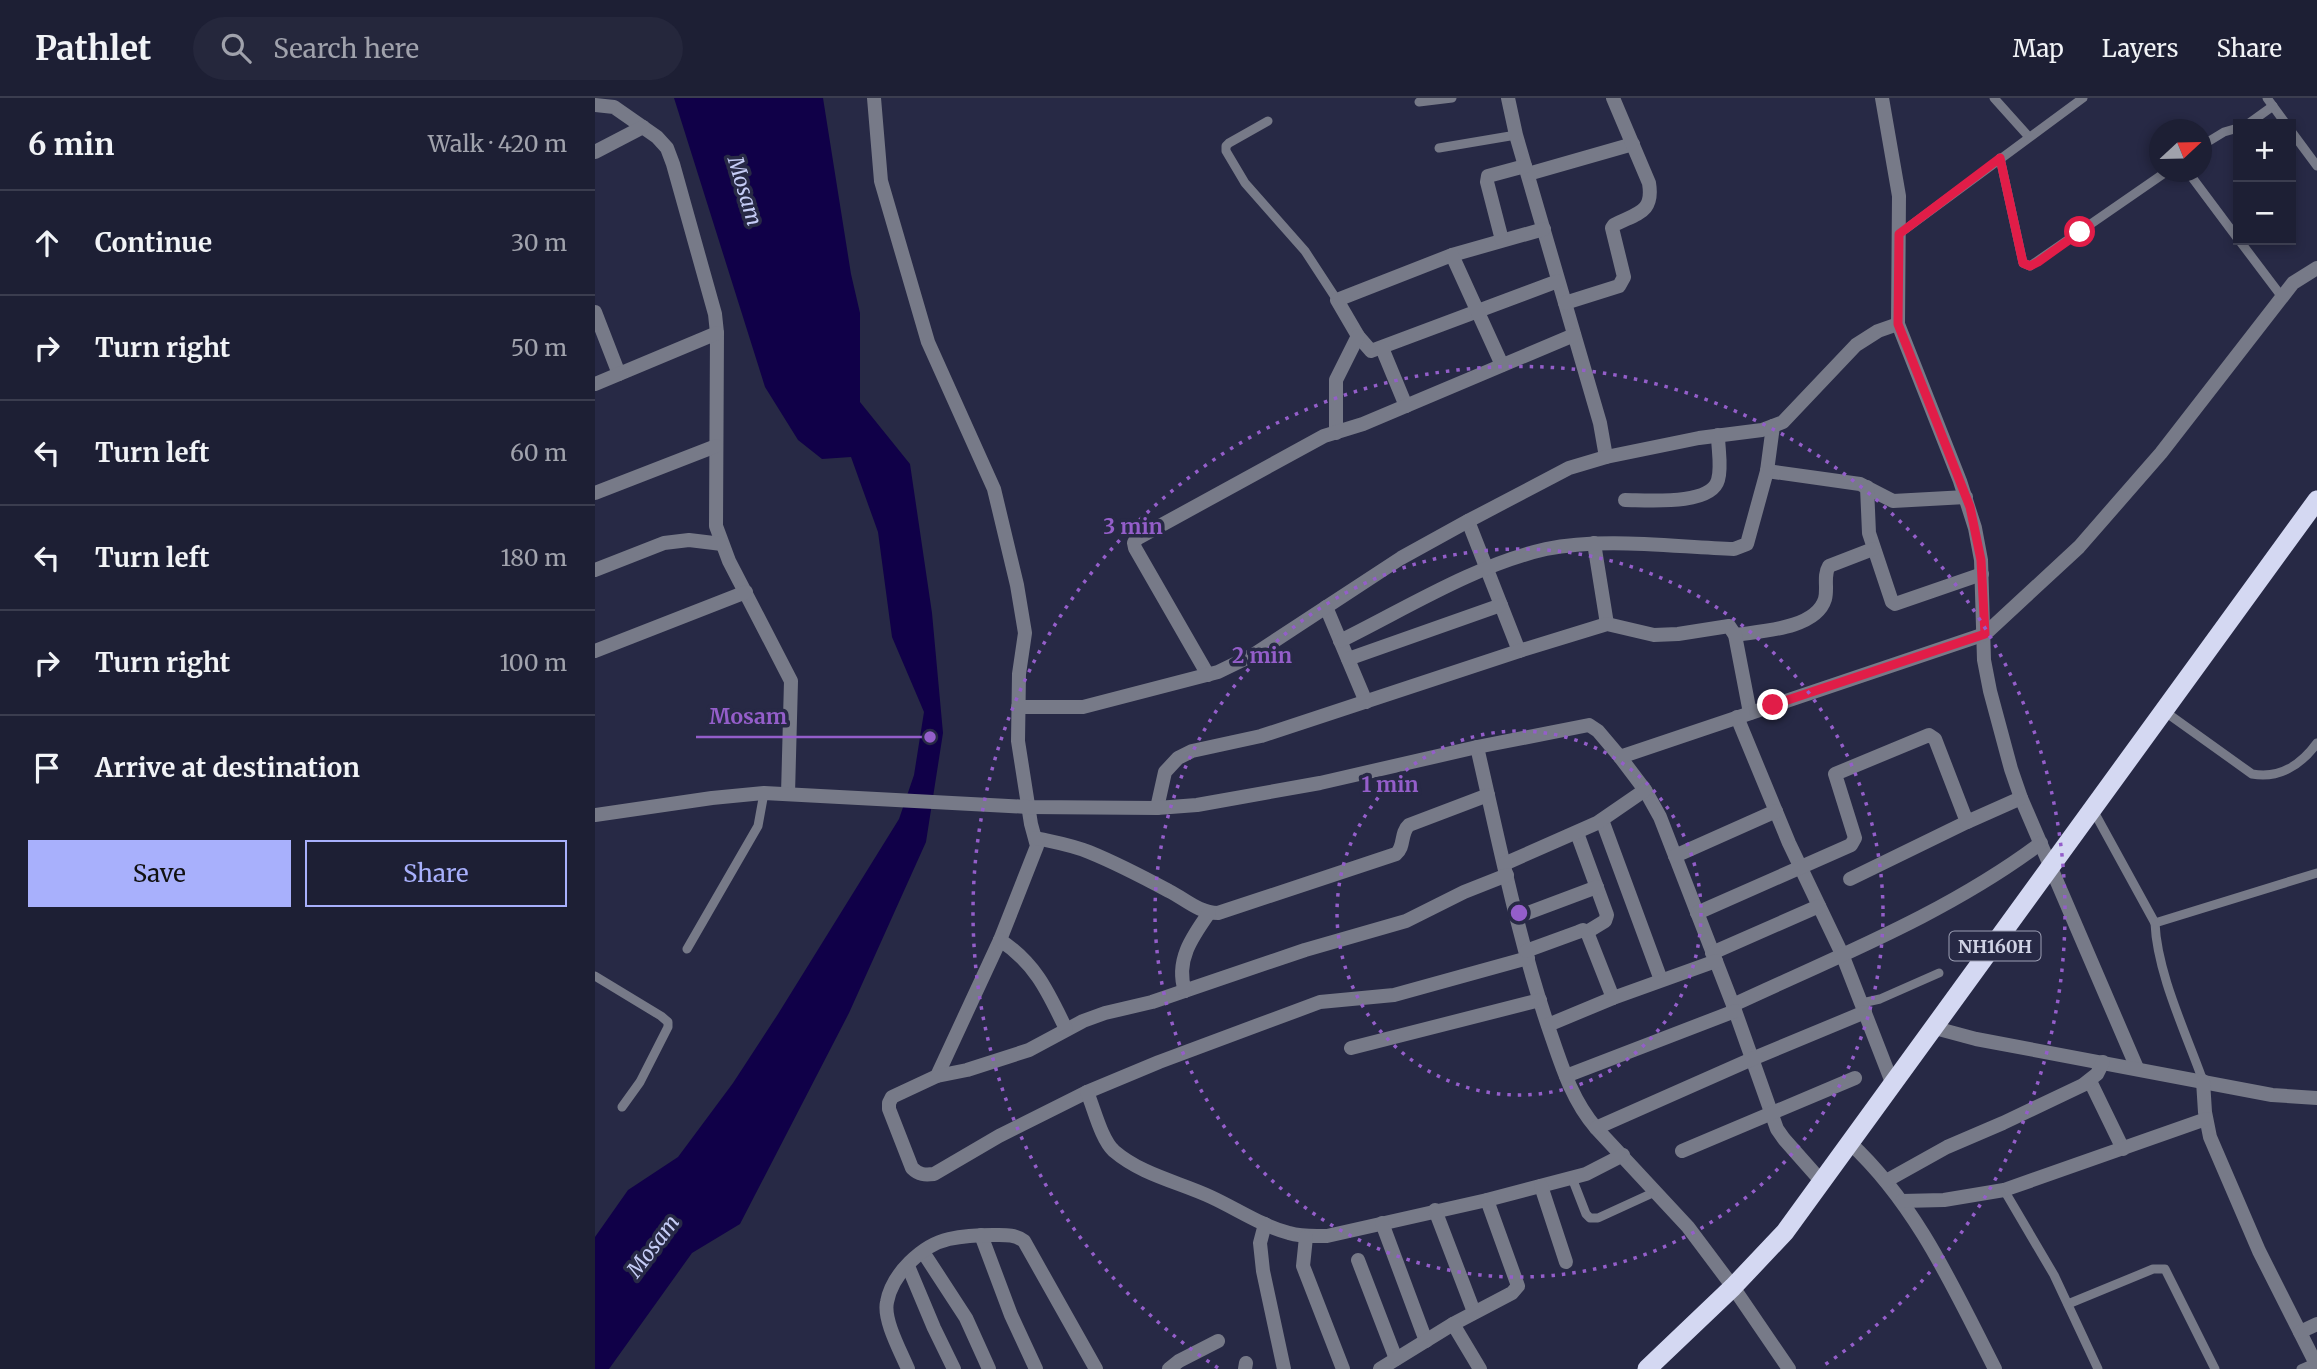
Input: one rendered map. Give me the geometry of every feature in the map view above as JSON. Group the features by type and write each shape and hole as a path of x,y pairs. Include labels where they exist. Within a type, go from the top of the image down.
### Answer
{"highway":[{"name":"NH160H","path":"1647,1369 1733,1287 1785,1232 2317,500"}],"street":[{"path":"874,98 881,181 929,342 994,489 1017,585 1024,634 1019,674 1018,741 1037,846 1000,940 937,1076"},
{"path":"1508,98 1516,135 1600,423 1606,457"},
{"path":"1565,303 1624,282 1612,228 1650,204 1649,183 1613,98"},
{"path":"1882,98 1899,197 1898,324 1966,497 1975,528 1982,575 1984,660 1990,691 2021,798 2137,1068"},
{"path":"595,105 614,107 643,127 667,148 673,164 715,314 716,526 722,544 790,681 788,794"},
{"path":"595,152 643,127"},
{"path":"1502,240 1487,182 1488,176 1526,170 1633,144"},
{"path":"1544,229 1452,254 1337,300 1358,336 1371,351 1558,281"},
{"path":"1452,254 1502,365"},
{"path":"1620,757 1985,634 2080,547 2161,453 2293,283 2317,268"},
{"path":"595,312 619,374"},
{"path":"1019,707 1083,706 1208,675 1253,654 1401,558 1569,468 1606,457 1773,426 1790,416 1856,345 1878,331 1898,324"},
{"path":"595,384 717,334"},
{"path":"1208,675 1135,548 1136,539 1324,436 1351,429 1574,335"},
{"path":"1336,433 1336,380 1358,336"},
{"path":"1382,348 1406,406"},
{"path":"1340,641 1487,569 1546,549 1594,543 1734,549 1741,547 1747,544 1767,471 1773,426"},
{"path":"1625,500 1679,500 1703,495 1711,490 1719,479 1718,435"},
{"path":"595,493 716,446"},
{"path":"1767,471 1867,487 1893,501 1966,497"},
{"path":"1867,487 1866,506 1873,549 1890,599 1895,604 1982,575"},
{"path":"1468,521 1519,651"},
{"path":"595,570 664,543 689,540 722,544"},
{"path":"1594,543 1607,624"},
{"path":"1735,635 1786,626 1814,615 1825,597 1826,571 1829,566 1873,549"},
{"path":"595,651 746,593"},
{"path":"1348,659 1501,605"},
{"path":"1326,607 1366,702"},
{"path":"1157,808 1164,772 1178,758 1192,751 1261,736 1607,624 1654,635 1729,626 1735,635 1743,715 1776,811 1842,954 1893,1085"},
{"path":"595,814 764,793 1028,807 1157,808 1197,805 1320,783 1477,747 1589,725 1598,730 1620,757 1645,790 1660,817 1734,1008 1770,1114 1784,1139 1822,1182"},
{"path":"1697,913 1854,842 1835,774 1929,735 1935,738 1967,822"},
{"path":"1477,747 1539,1000 1582,1112 1688,1227 1789,1369"},
{"path":"1577,833 1607,915 1605,921 1587,932 1578,932 1527,954 1394,995 1320,1002 1087,1092 999,1136 945,1169 925,1175 912,1168 888,1109 893,1097 937,1076 959,1073 1019,1054 1066,1029 1105,1013 1144,1004 1305,950 1406,921 1602,820 1645,790"},
{"path":"1036,838 1091,852 1209,913 1218,913 1396,854 1401,848 1404,830 1409,825 1488,795"},
{"path":"1850,878 2021,798"},
{"path":"1675,856 1776,811"},
{"path":"1602,820 1661,980"},
{"path":"1566,1076 1734,1008 1909,924 1983,884 2041,843"},
{"path":"1517,918 1597,887"},
{"path":"1548,1025 1714,957 1819,906"},
{"path":"1185,991 1182,981 1185,953 1209,913"},
{"path":"1587,932 1613,998"},
{"path":"1000,940 1016,951 1036,972 1066,1029"},
{"path":"1351,1048 1539,1000"},
{"path":"1596,1128 1863,1008"},
{"path":"1935,1028 1976,1039 2272,1095 2317,1098"},
{"path":"1887,1181 1947,1147 2090,1081 2103,1062"},
{"path":"1682,1151 1855,1077"},
{"path":"2090,1081 2123,1149"},
{"path":"2203,1081 2210,1137 2259,1251 2316,1364"},
{"path":"1087,1092 1113,1150 1151,1174 1199,1191 1287,1233 1306,1237 1327,1236 1487,1200 1595,1171 1623,1155"},
{"path":"1902,1201 1944,1200 2004,1190 2206,1119"},
{"path":"1850,1143 1887,1181 1933,1249 1995,1369"},
{"path":"1541,1186 1566,1262"},
{"path":"1380,1369 1453,1324 1512,1293 1518,1286 1487,1200"},
{"path":"1435,1210 1474,1312"},
{"path":"1382,1223 1426,1341"},
{"path":"1265,1224 1260,1243 1263,1271 1284,1369"},
{"path":"981,1235 1011,1315 1036,1369"},
{"path":"908,1369 887,1316 886,1305 892,1284 923,1252 947,1239 1013,1235 1024,1241 1096,1369"},
{"path":"1306,1237 1303,1266 1343,1369"},
{"path":"923,1252 966,1318 989,1369"},
{"path":"1358,1260 1396,1359"},
{"path":"908,1265 954,1369"},
{"path":"1453,1324 1480,1369"},
{"path":"2300,1332 2317,1324"},
{"path":"1169,1369 1179,1361 1218,1342"}],"lane":[{"path":"1419,103 1452,98"},
{"path":"1994,98 2029,137"},
{"path":"1899,234 2083,98"},
{"path":"2253,119 2270,102 2282,119"},
{"path":"1268,121 1229,143 1226,151 1245,183 1305,251 1337,300"},
{"path":"2212,139 2233,129"},
{"path":"1439,148 1516,135"},
{"path":"2296,138 2317,166"},
{"path":"2000,158 2023,263 2030,266 2151,182"},
{"path":"2195,182 2233,231"},
{"path":"2243,245 2282,297"},
{"path":"2164,711 2252,774 2264,776 2294,767 2309,755 2317,743"},
{"path":"687,949 758,826 764,793"},
{"path":"2093,810 2155,923 2156,941 2164,971 2203,1081"},
{"path":"2155,923 2317,873"},
{"path":"1863,1008 1939,973"},
{"path":"595,976 668,1023 640,1082 622,1107"},
{"path":"1572,1178 1590,1218 1598,1218 1657,1191"},
{"path":"2004,1190 2040,1248 2098,1369"},
{"path":"2068,1304 2153,1269 2165,1269 2215,1369"},
{"path":"2301,1369 2316,1364"}],"water":[{"path":"674,98 823,98 851,274 860,313 860,402 910,464 932,613 943,733 926,842 849,1013 740,1224 692,1253 609,1369 595,1369 595,1237 628,1190 678,1157 733,1083 778,1014 899,819 914,775 924,712 892,637 878,532 851,457 822,459 798,440 765,387"}],"place":[{"name":"Mosam","path":"930,737"}],"route":[{"path":"1773,705 1985,634 1981,560 1970,507 1898,324 1899,234 2000,158 2023,263 2026,266 2038,262 2080,232"}]}
